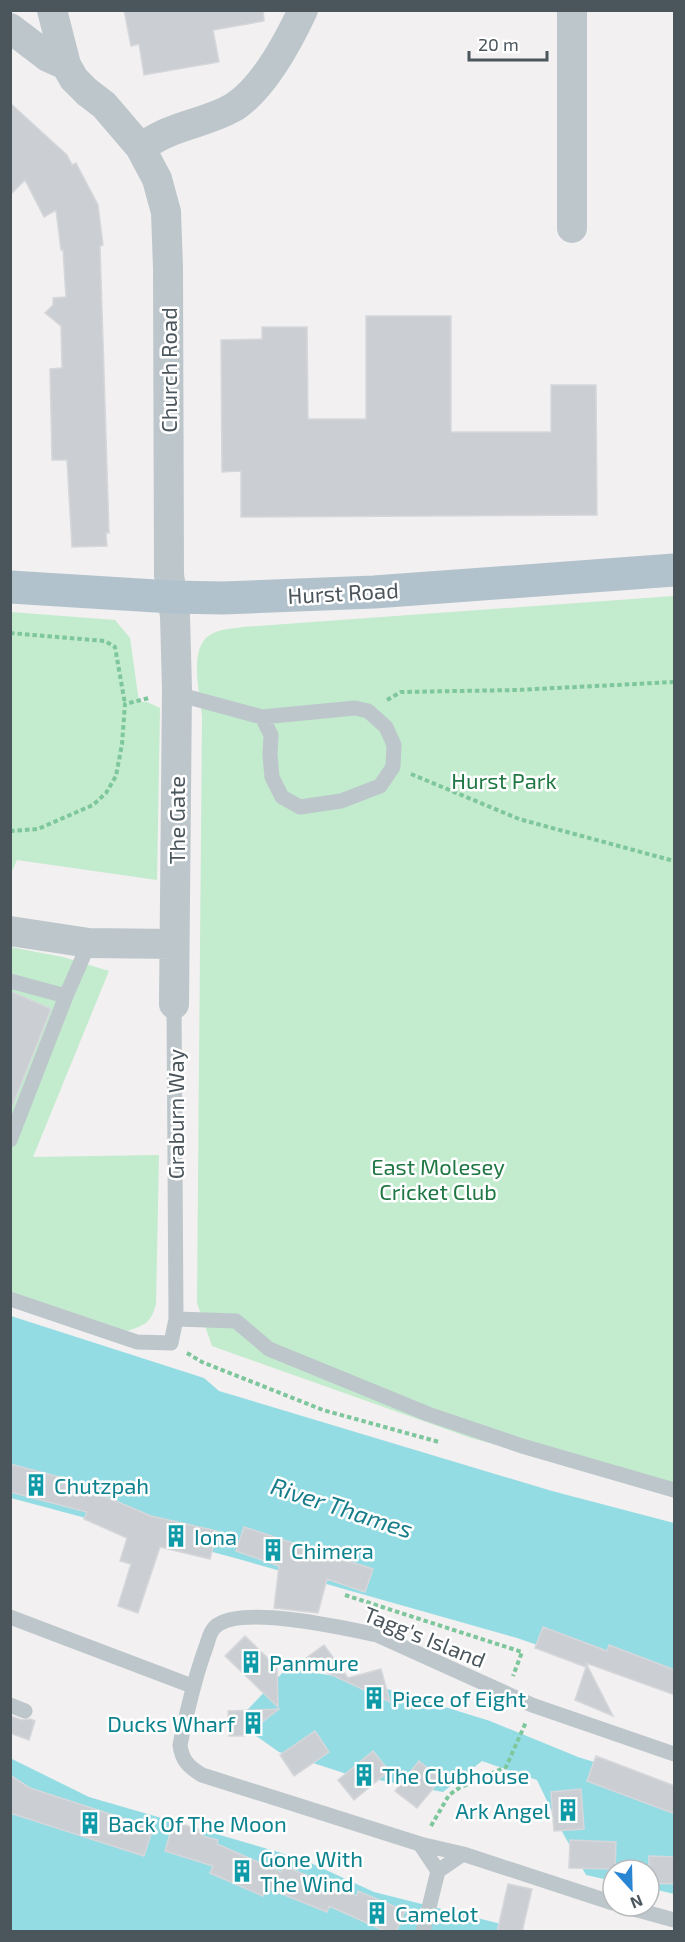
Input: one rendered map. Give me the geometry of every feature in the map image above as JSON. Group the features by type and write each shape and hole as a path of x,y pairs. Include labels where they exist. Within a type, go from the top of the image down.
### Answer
{"main road":[{"name":"Hurst Road","path":"10,587 223,598 374,592 675,570"}],"street":[{"name":"Church Road","path":"52,10 66,64 74,79 104,105 140,147 157,179 166,212 169,575 172,597"},
{"path":"140,147 169,132 220,114 244,100 284,47 303,10"},
{"path":"572,10 572,228"},
{"path":"10,28 48,57 66,64"},
{"path":"172,597 176,623 177,694"},
{"name":"The Gate","path":"176,884 177,694"},
{"name":"Graburn Way","path":"174,1004 176,884"},
{"path":"10,931 89,943 174,944"}],"lane":[{"path":"177,694 262,717 355,708 368,711 386,727 394,746 393,766 380,786 341,801 300,807 282,797 272,777 271,735 262,717"},
{"path":"10,1140 13,1124 89,943"},
{"path":"10,981 66,996"},
{"name":"Graburn Way","path":"10,1299 137,1342 171,1343 176,1319 174,1004"},
{"path":"176,1319 236,1321 269,1349 428,1414 522,1446 675,1490"},
{"path":"10,1617 192,1686"},
{"name":"Tagg's Island","path":"601,1899 463,1854 420,1844 202,1775 194,1770 181,1755 180,1745 192,1686 214,1628 226,1619 276,1618 377,1635 532,1705 675,1754"},
{"path":"420,1844 438,1871"},
{"path":"423,1932 438,1871 463,1854"}],"path":[{"path":"10,633 105,641 115,647 125,704 122,744 116,776 106,793 93,805 38,829 10,831"},
{"path":"368,711 401,692 517,690 675,682"},
{"path":"125,704 177,694"},
{"path":"393,766 519,819 675,861"},
{"path":"345,1595 522,1652"},
{"path":"420,1844 449,1795 459,1788 506,1767 524,1726"}],"green space":[{"path":"674,596 674,1494 471,1438 212,1346 197,1303 202,716 197,661 203,641 210,635 221,630 242,627"},
{"path":"11,612 115,620 130,638 139,702 147,702 160,708 157,880 17,860 11,873"},
{"path":"10,947 63,957 109,971 33,1157 159,1155 156,1304 152,1315 146,1322 127,1331 11,1292"}],"water":[{"name":"River Thames","path":"11,1316 204,1378 219,1391 552,1491 674,1523 674,1692 517,1638 235,1558 11,1498"},
{"path":"287,1668 358,1680 490,1721 578,1757 674,1787 674,1894 661,1891 661,1858 601,1858 601,1878 586,1875 537,1780 482,1761 443,1792 347,1774 279,1752 236,1722"},
{"path":"10,1758 89,1797 302,1859 374,1892 529,1931 11,1931"}],"building":[{"path":"124,10 263,10 264,21 213,30 219,62 144,75 139,44 131,46"},
{"path":"10,103 67,155 72,165 76,163 98,205 103,245 100,246 109,533 106,533 107,546 72,547 67,460 52,460 50,369 62,368 61,326 45,313 53,305 53,298 66,297 63,250 61,250 56,210 44,217 25,180 10,195"},
{"path":"366,316 451,316 451,432 551,432 551,385 596,385 597,515 241,517 241,471 222,472 221,340 262,339 262,327 307,327 308,419 366,419"},
{"path":"10,991 51,1009 10,1112"},
{"path":"10,1464 59,1477 151,1516 217,1531 210,1559 160,1547 138,1613 118,1606 131,1564 120,1561 127,1538 84,1519 87,1512 10,1492"},
{"path":"244,1527 373,1569 365,1592 327,1579 318,1613 274,1608 279,1566 236,1551"},
{"path":"543,1627 607,1651 609,1645 675,1670 675,1695 586,1663 613,1716 575,1700 586,1667 535,1648"},
{"name":"Panmure","path":"245,1636 277,1667 278,1707 225,1656"},
{"path":"324,1645 348,1678 381,1669 390,1702 302,1661"},
{"name":"Ducks Wharf","path":"279,1709 244,1736 229,1736 228,1711"},
{"path":"10,1716 35,1721 29,1740 10,1733"},
{"path":"315,1731 329,1752 294,1776 280,1755"},
{"name":"The Clubhouse","path":"373,1751 389,1771 354,1800 338,1780"},
{"path":"596,1756 675,1786 675,1814 587,1781"},
{"path":"419,1761 441,1779 417,1808 395,1791"},
{"name":"Back Of The Moon","path":"10,1775 30,1788 153,1828 144,1856 10,1813"},
{"name":"Ark Angel","path":"581,1789 584,1829 554,1831 551,1792"},
{"path":"183,1824 203,1832 202,1836 218,1840 217,1844 281,1872 284,1866 357,1896 358,1891 405,1911 396,1932 387,1932 329,1906 327,1912 267,1888 263,1896 210,1873 213,1866 165,1851 172,1827 181,1830"},
{"path":"570,1840 616,1842 615,1858 601,1858 601,1869 569,1868"},
{"path":"649,1856 675,1857 675,1884 661,1883 661,1858 649,1858"},
{"path":"508,1884 532,1889 522,1932 497,1932"}],"place":[{"name":"Chutzpah","path":"36,1485"},
{"name":"Iona","path":"176,1536"},
{"name":"Chimera","path":"273,1550"},
{"name":"Panmure","path":"251,1662"},
{"name":"Piece of Eight","path":"374,1698"},
{"name":"Ducks Wharf","path":"253,1723"},
{"name":"The Clubhouse","path":"364,1775"},
{"name":"Ark Angel","path":"568,1810"},
{"name":"Back Of The Moon","path":"90,1823"},
{"name":"Gone With The Wind","path":"242,1871"},
{"name":"Camelot","path":"377,1913"}],"park label":[{"name":"Hurst Park","path":"504,780"},
{"name":"East Molesey Cricket Club","path":"438,1178"}]}
